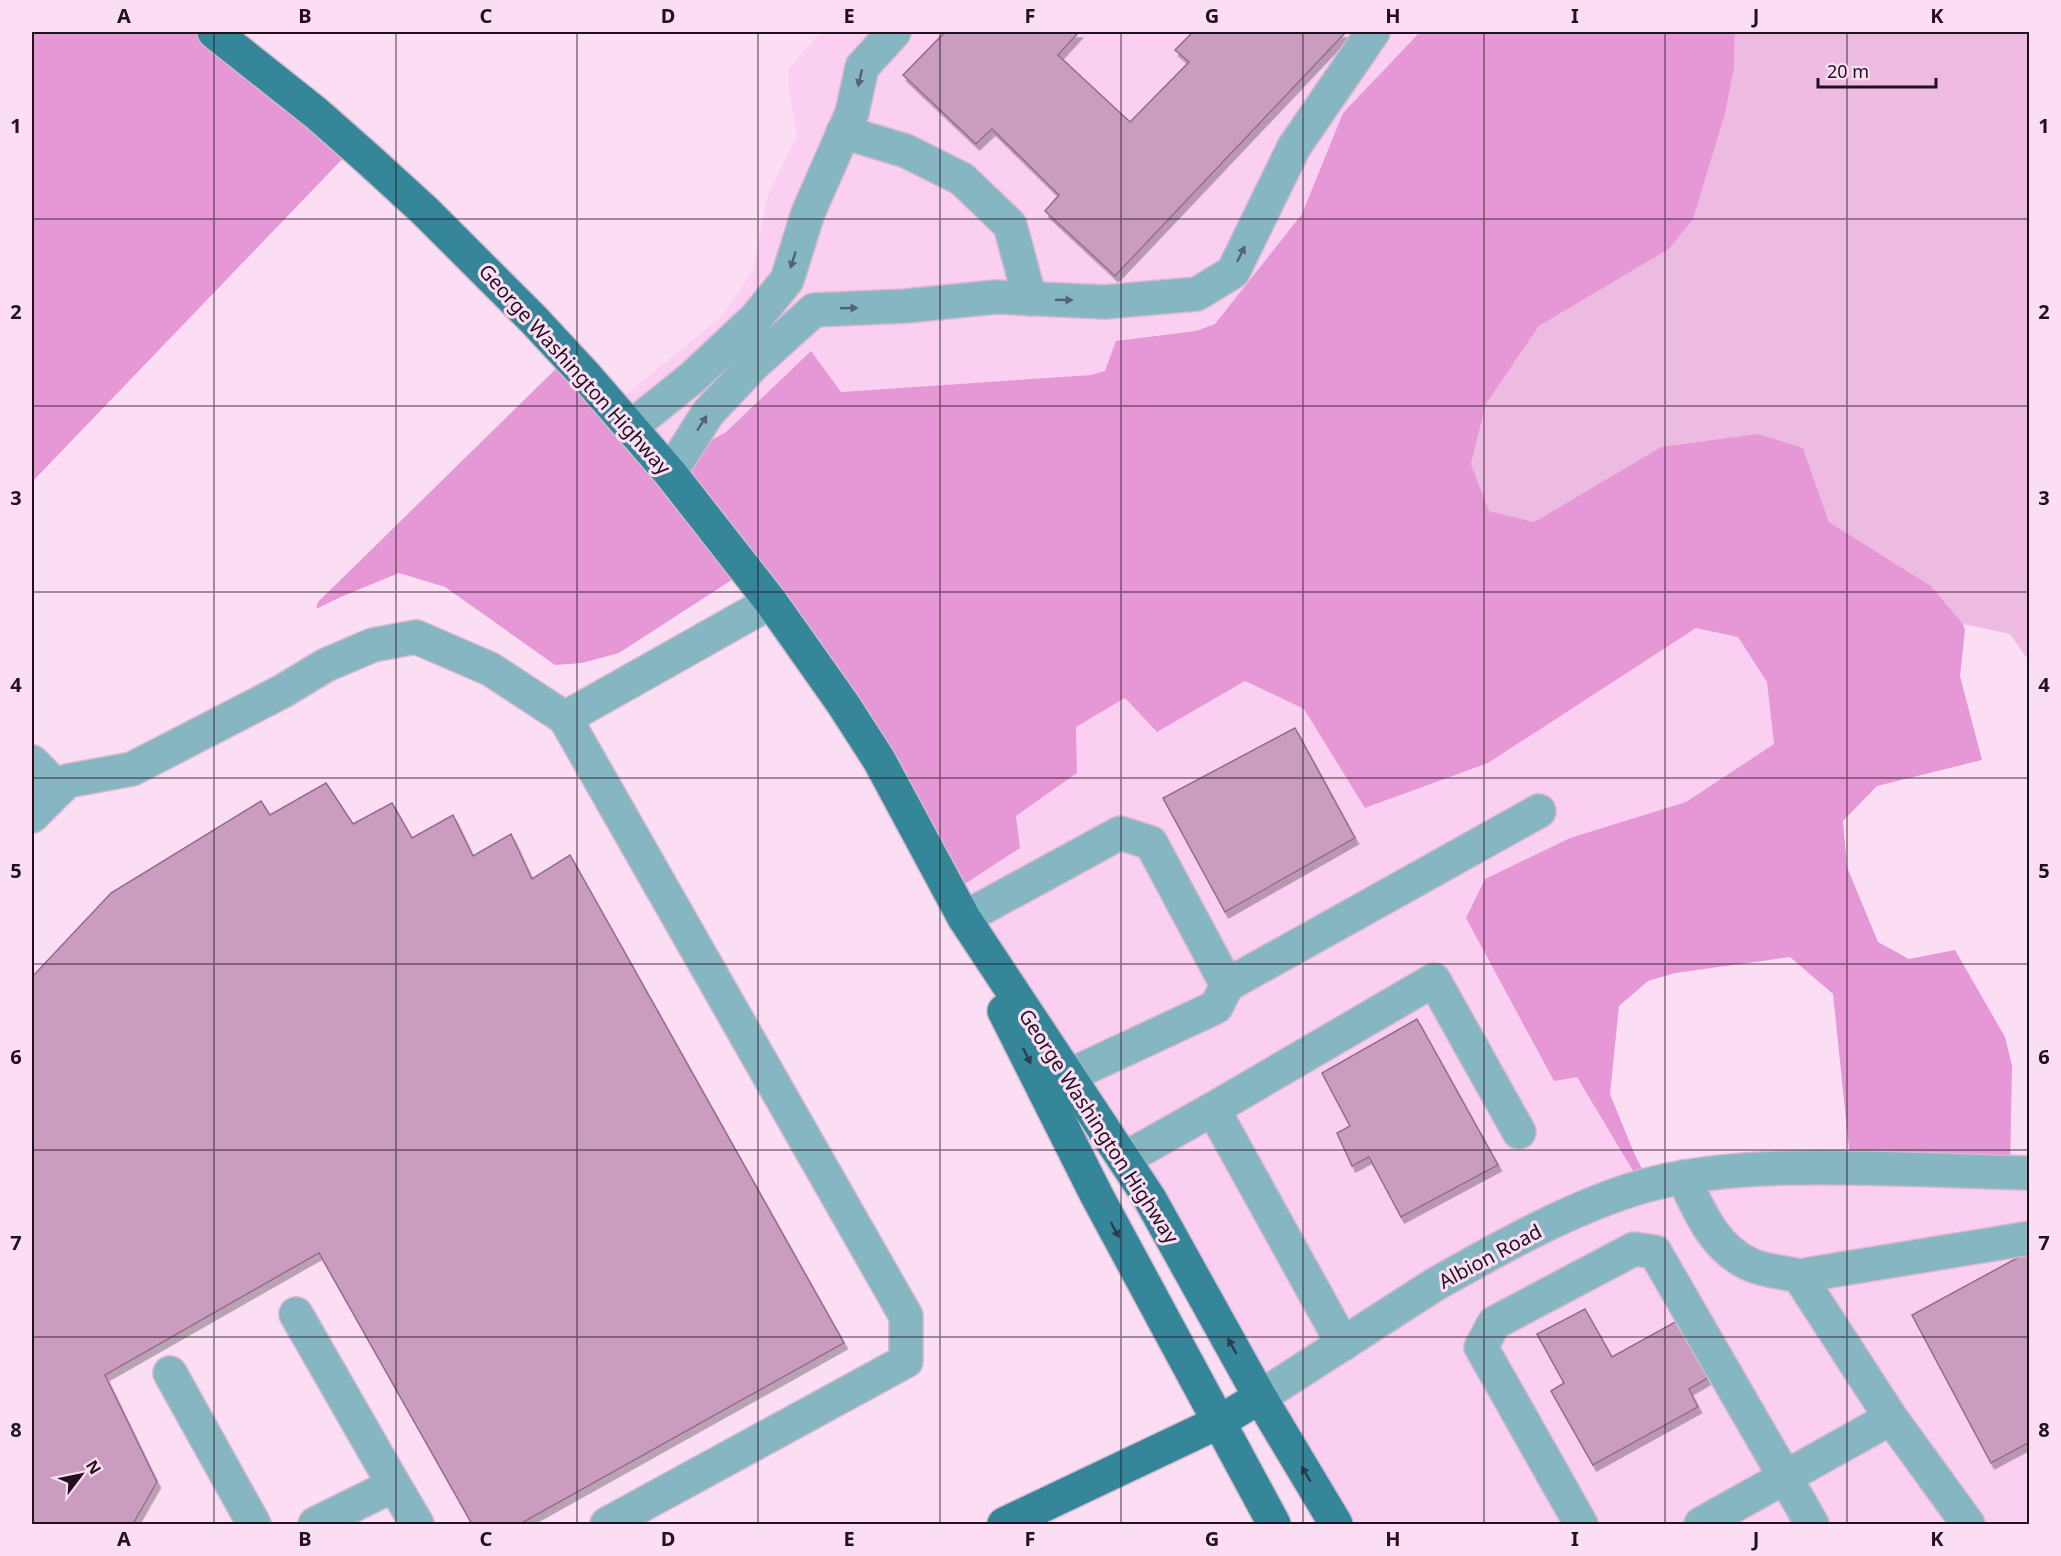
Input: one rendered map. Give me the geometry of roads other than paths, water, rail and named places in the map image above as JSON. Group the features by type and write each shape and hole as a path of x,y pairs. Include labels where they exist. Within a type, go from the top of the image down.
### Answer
{"main road":[{"name":"George Washington Highway","path":"214,32 316,113 425,211 533,319 670,472 771,602 843,704 879,760 964,918 1150,1199 1260,1397 1336,1524"},
{"name":"George Washington Highway","path":"879,760 1096,1196 1274,1524"},
{"name":"Albion Road","path":"1004,1524 1219,1422 1260,1397"}],"street":[{"path":"631,427 693,377 756,318 787,279 808,213 852,113 862,67 894,32"},
{"path":"670,472 708,413 753,365 814,310 906,306 996,297 1105,302 1197,294 1233,272 1294,147 1373,32"},
{"path":"843,132 906,150 962,179 1010,225 1030,298"},
{"path":"565,718 771,602"},
{"path":"32,816 67,781 132,769 283,691 326,665 372,645 416,637 490,669 565,718 906,1316 906,1361 607,1524"},
{"path":"32,762 60,789"},
{"path":"1068,1076 1216,1007 1227,985 1539,811"},
{"path":"964,918 1120,833 1150,843 1227,985"},
{"path":"1124,1159 1434,980 1519,1132"},
{"path":"1213,1109 1343,1344"},
{"name":"Albion Road","path":"1260,1397 1434,1285 1576,1211 1623,1192 1683,1177 1765,1168 1815,1167 2030,1173"},
{"path":"1683,1177 1709,1229 1726,1249 1749,1264 1799,1276 2030,1238"},
{"path":"1581,1524 1481,1347 1494,1323 1634,1249 1655,1252 1812,1524"},
{"path":"1799,1276 1891,1418 1968,1524"},
{"path":"296,1314 417,1524"},
{"path":"170,1373 254,1524"},
{"path":"1701,1524 1891,1418"},
{"path":"315,1524 393,1485"}]}
